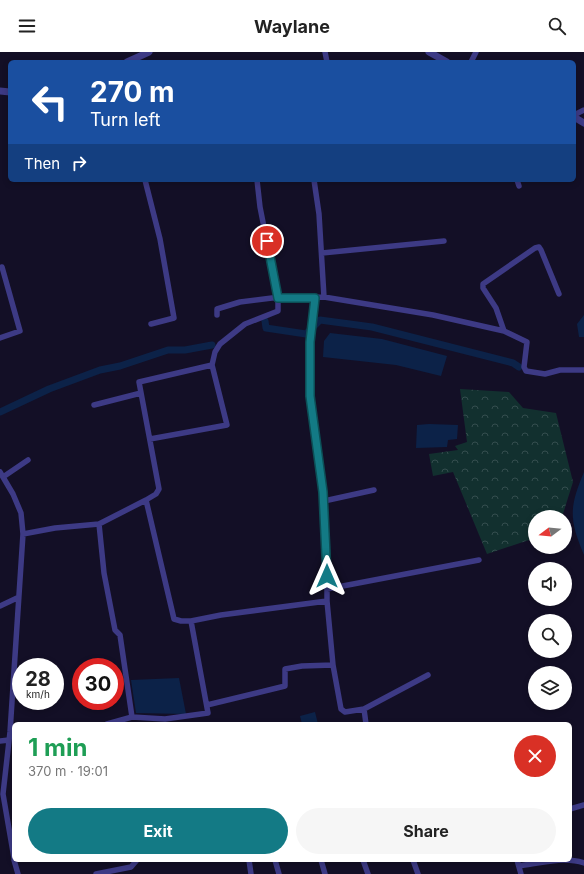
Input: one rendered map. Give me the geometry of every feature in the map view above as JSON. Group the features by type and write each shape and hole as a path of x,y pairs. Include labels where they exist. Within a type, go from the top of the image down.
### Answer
{"street":[{"path":"134,60 149,52"},
{"path":"429,52 443,60"},
{"path":"146,182 160,239 174,318 150,324"},
{"path":"150,439 227,425 212,365 215,352 220,344 245,324 278,311 278,298 260,207 257,182"},
{"path":"314,182 319,214 324,297"},
{"path":"518,182 520,186"},
{"path":"322,252 444,241"},
{"path":"504,331 496,308 483,288 483,284 535,248 539,247 541,250 559,294"},
{"path":"0,338 20,331 2,267"},
{"path":"217,314 217,309 240,302 278,298 324,297 433,315 504,331 527,342 524,367 526,371 545,374 560,370 584,370"},
{"path":"315,298 310,342 310,396 324,502 327,601 333,665 341,709 345,712 364,709 428,675"},
{"path":"23,534 55,528 99,524 156,494 159,489 139,382 212,365"},
{"path":"94,405 141,393"},
{"path":"0,484 3,477 28,460"},
{"path":"3,477 21,513 23,534 17,598 12,722"},
{"path":"324,502 374,490"},
{"path":"146,500 174,619 191,621 221,615 327,601"},
{"path":"99,524 104,573 115,630 120,635 132,717"},
{"path":"327,588 479,560"},
{"path":"0,606 17,598"},
{"path":"114,722 132,717 152,722 204,715 208,713 208,705 191,621"},
{"path":"208,705 285,686 285,669 302,666 333,665"},
{"path":"364,709 366,722"},
{"path":"12,732 9,740 2,794 12,848"},
{"path":"0,741 9,740"},
{"path":"572,808 584,805"},
{"path":"572,860 584,863"},
{"path":"15,862 18,874"},
{"path":"96,874 131,867 135,862"},
{"path":"249,862 251,874"},
{"path":"276,862 279,874"},
{"path":"322,862 325,874"},
{"path":"364,862 368,874"},
{"path":"413,862 418,874"},
{"path":"518,862 521,874"},
{"path":"519,866 542,862"}],"green space":[{"path":"460,389 509,392 523,408 556,413 573,482 564,510 528,510 528,540 487,554 453,472 433,476 429,454 458,450 455,446 467,442"}],"water":[{"path":"584,315 584,337 579,337 577,324"},
{"path":"330,333 382,339 447,356 441,376 396,365 323,357 324,341"},
{"path":"417,425 458,425 457,439 448,440 447,447 416,448"},
{"path":"584,472 584,555 573,522 573,505"},
{"path":"179,678 186,714 136,713 131,680"},
{"path":"315,712 318,722 302,722 300,716"}],"waterway":[{"path":"265,321 266,328 306,334 320,320 372,327 513,363 519,367"},
{"path":"0,412 49,389 100,370 120,366 168,350 185,350 212,345"}],"route":[{"path":"267,241 278,298 315,298 310,342 310,396 323,492 327,550 327,576"}]}
